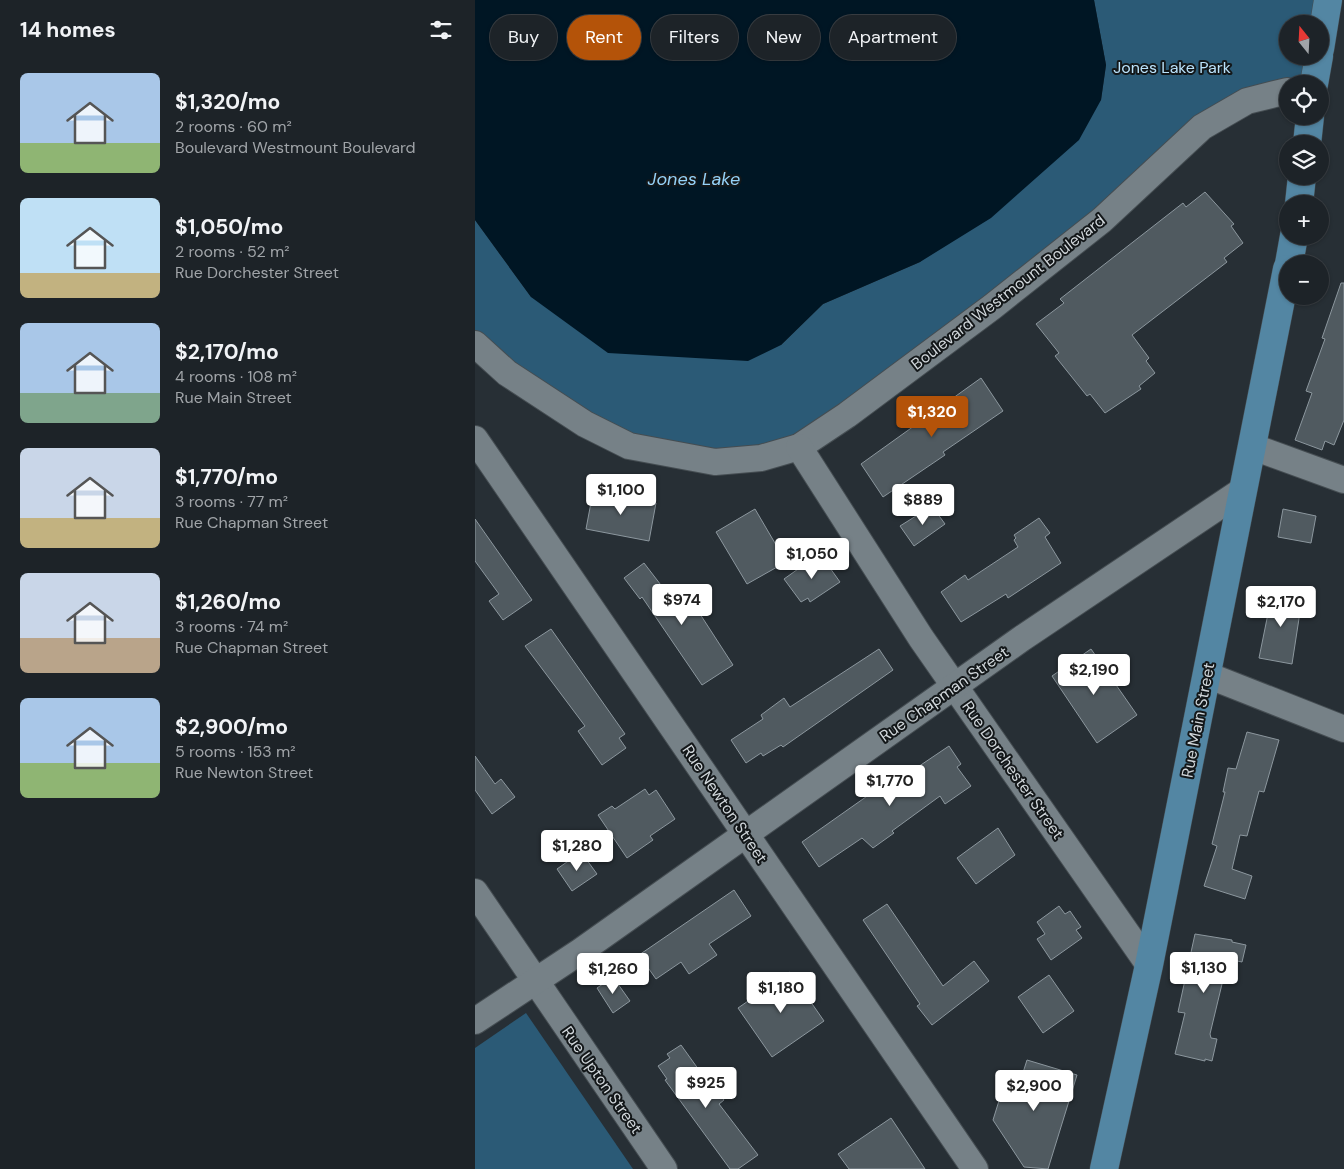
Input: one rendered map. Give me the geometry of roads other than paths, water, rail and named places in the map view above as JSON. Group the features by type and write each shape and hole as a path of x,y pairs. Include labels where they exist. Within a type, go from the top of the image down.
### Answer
{"main road":[{"path":"1326,15 1328,0"},
{"name":"Rue Main Street","path":"1104,1169 1149,965 1280,305"}],"street":[{"name":"Boulevard Westmount Boulevard","path":"475,344 507,373 585,424 629,446 715,462 761,458 799,447 847,415 992,307 1102,220 1202,127 1247,101 1279,93"},
{"name":"Rue Newton Street","path":"476,443 975,1169"},
{"name":"Rue Dorchester Street","path":"799,447 921,638 1149,965"},
{"path":"1253,447 1344,480"},
{"name":"Rue Chapman Street","path":"475,1021 746,834 956,687 1021,639 1243,490"},
{"path":"1207,675 1344,729"},
{"name":"Rue Upton Street","path":"475,892 664,1169"}],"water":[{"name":"Jones Lake","path":"475,0 1094,0 1106,65 1101,100 1079,140 991,218 920,262 823,304 781,345 748,361 608,353 531,297 475,220"}],"park label":[{"name":"Jones Lake Park","path":"1172,67"}]}
